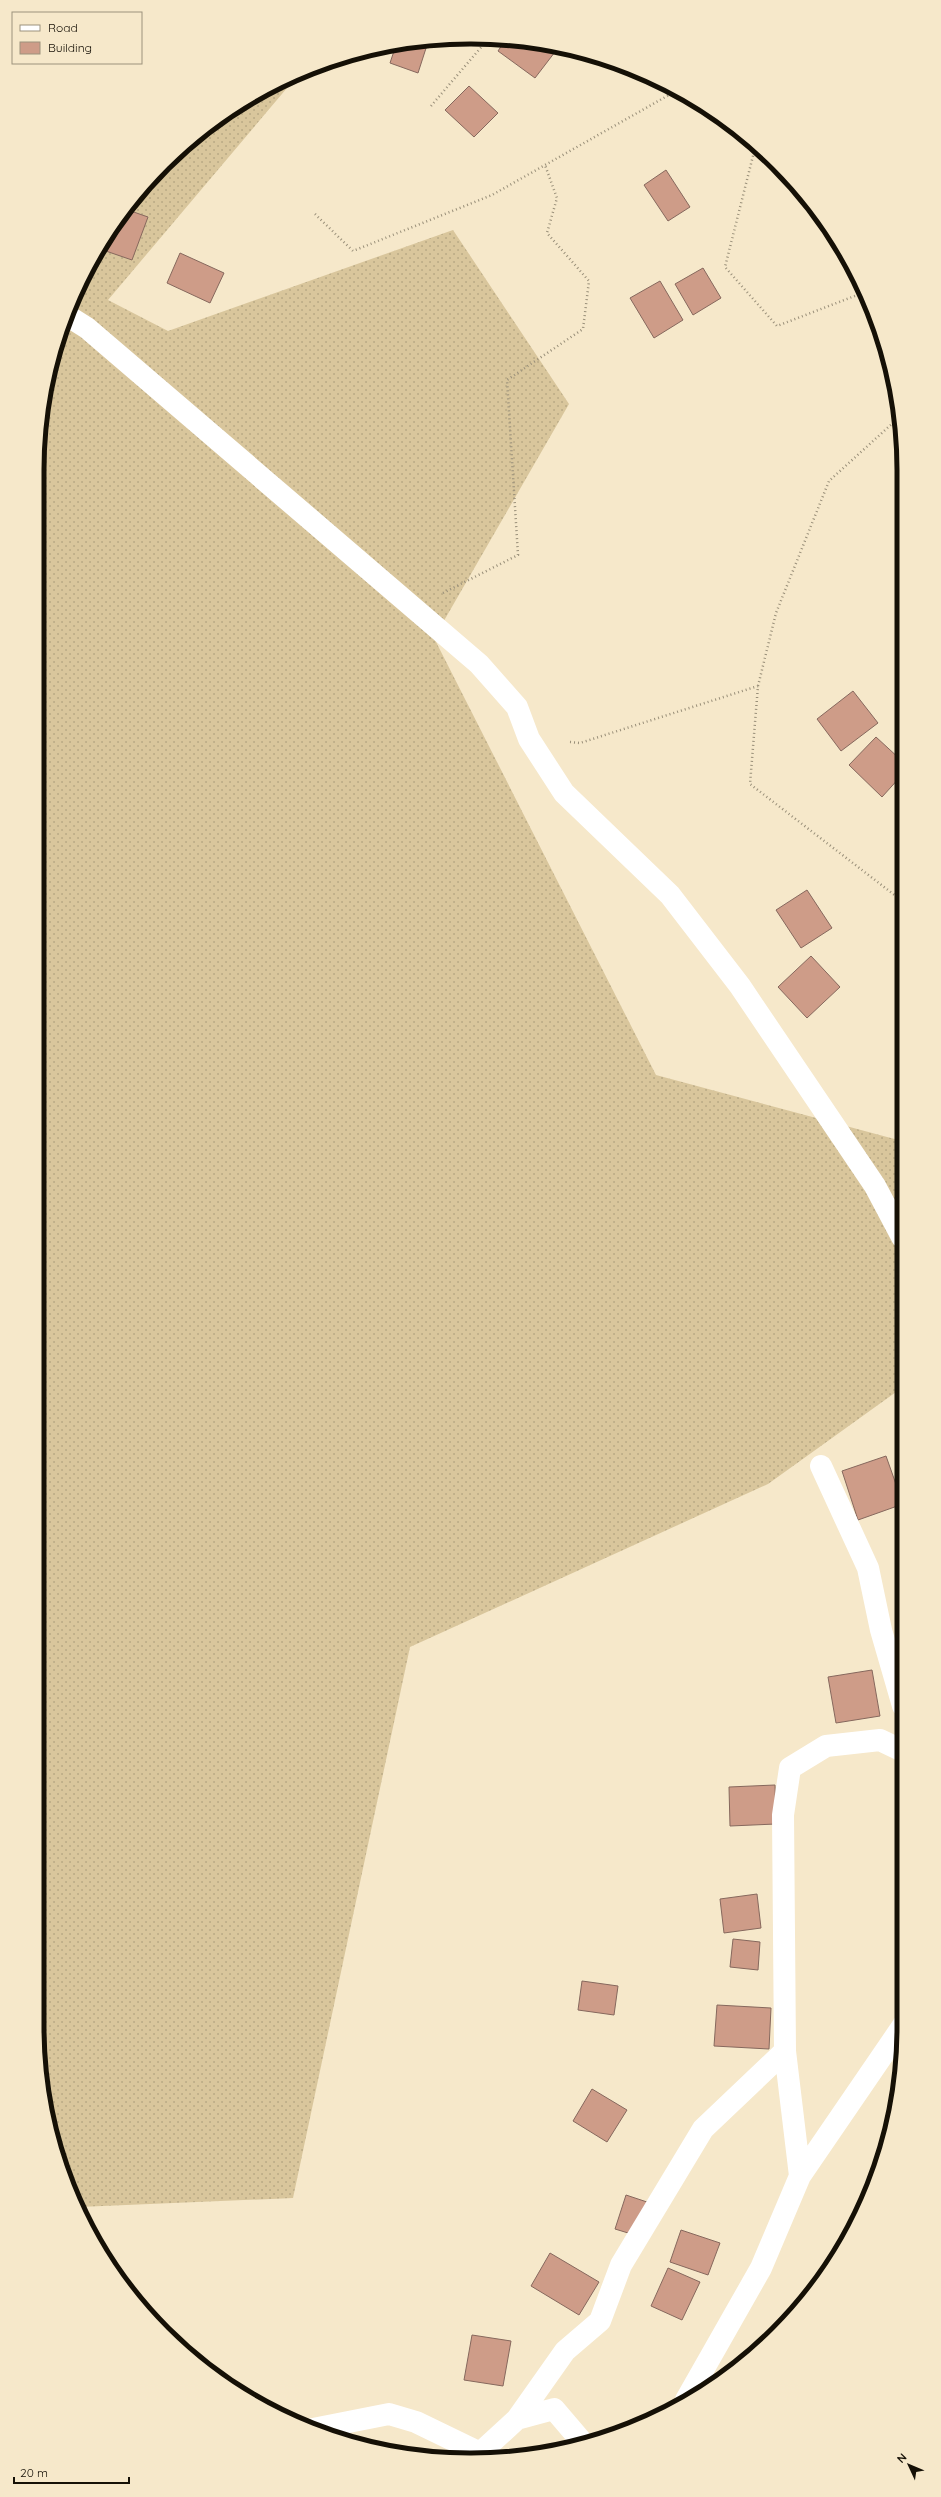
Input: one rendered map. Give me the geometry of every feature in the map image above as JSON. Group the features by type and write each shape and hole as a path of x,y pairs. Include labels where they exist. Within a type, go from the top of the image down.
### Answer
{"street":[{"path":"72,319 87,328 219,440 479,664 517,707 530,739 564,793 670,895 740,986 875,1186 897,1228"},
{"path":"821,1466 868,1568 881,1630 897,1685"},
{"path":"800,2176 785,2051 783,1815 790,1768 826,1746 880,1740 897,1748"},
{"path":"691,2392 760,2268 800,2176 897,2035"},
{"path":"480,2453 517,2419 565,2351 600,2321 622,2265 703,2129 785,2051"},
{"path":"517,2419 554,2409 579,2438"},
{"path":"324,2427 389,2414 416,2422 479,2453"}],"path":[{"path":"431,106 483,44"},
{"path":"315,214 353,251 492,195 671,94"},
{"path":"754,152 725,267 777,326 859,294"},
{"path":"413,608 518,555 507,380 583,329 589,281 547,233 557,198 545,164"},
{"path":"894,422 829,481 776,613 758,686 750,784 897,897"},
{"path":"530,739 580,743 758,686"}],"shaded area":[{"path":"290,84 108,300 168,331 453,230 569,404 434,638 656,1075 897,1140 897,1391 768,1484 410,1647 293,2198 84,2207 76,2190 67,2164 52,2110 45,2054 44,2026 44,470 48,415 52,387 59,360 76,307 101,257 132,211 169,169 211,132 257,101"}],"building":[{"path":"502,45 555,52 535,78 498,51"},
{"path":"426,47 418,73 390,63 394,51"},
{"path":"469,86 498,113 474,137 445,110"},
{"path":"666,170 690,207 668,221 644,185"},
{"path":"132,211 148,217 132,260 105,251"},
{"path":"180,253 224,273 210,303 167,283"},
{"path":"703,268 721,298 693,315 675,284"},
{"path":"660,281 683,320 654,338 630,298"},
{"path":"853,691 878,723 841,751 817,719"},
{"path":"876,737 897,756 897,780 882,797 849,765"},
{"path":"807,890 832,928 801,948 776,910"},
{"path":"811,956 840,987 807,1018 778,987"},
{"path":"886,1456 897,1487 897,1506 858,1520 842,1471"},
{"path":"872,1670 880,1716 836,1723 828,1677"},
{"path":"775,1785 776,1824 730,1826 729,1787"},
{"path":"757,1894 761,1928 724,1933 720,1899"},
{"path":"733,1939 760,1942 758,1970 730,1967"},
{"path":"582,1981 618,1986 614,2015 578,2010"},
{"path":"717,2005 771,2008 769,2049 714,2046"},
{"path":"592,2089 627,2110 607,2142 573,2121"},
{"path":"626,2195 650,2203 638,2236 615,2229"},
{"path":"681,2230 720,2243 708,2275 670,2262"},
{"path":"550,2253 599,2282 579,2315 531,2286"},
{"path":"668,2268 700,2282 682,2320 651,2306"},
{"path":"472,2335 511,2341 503,2386 464,2380"}]}
